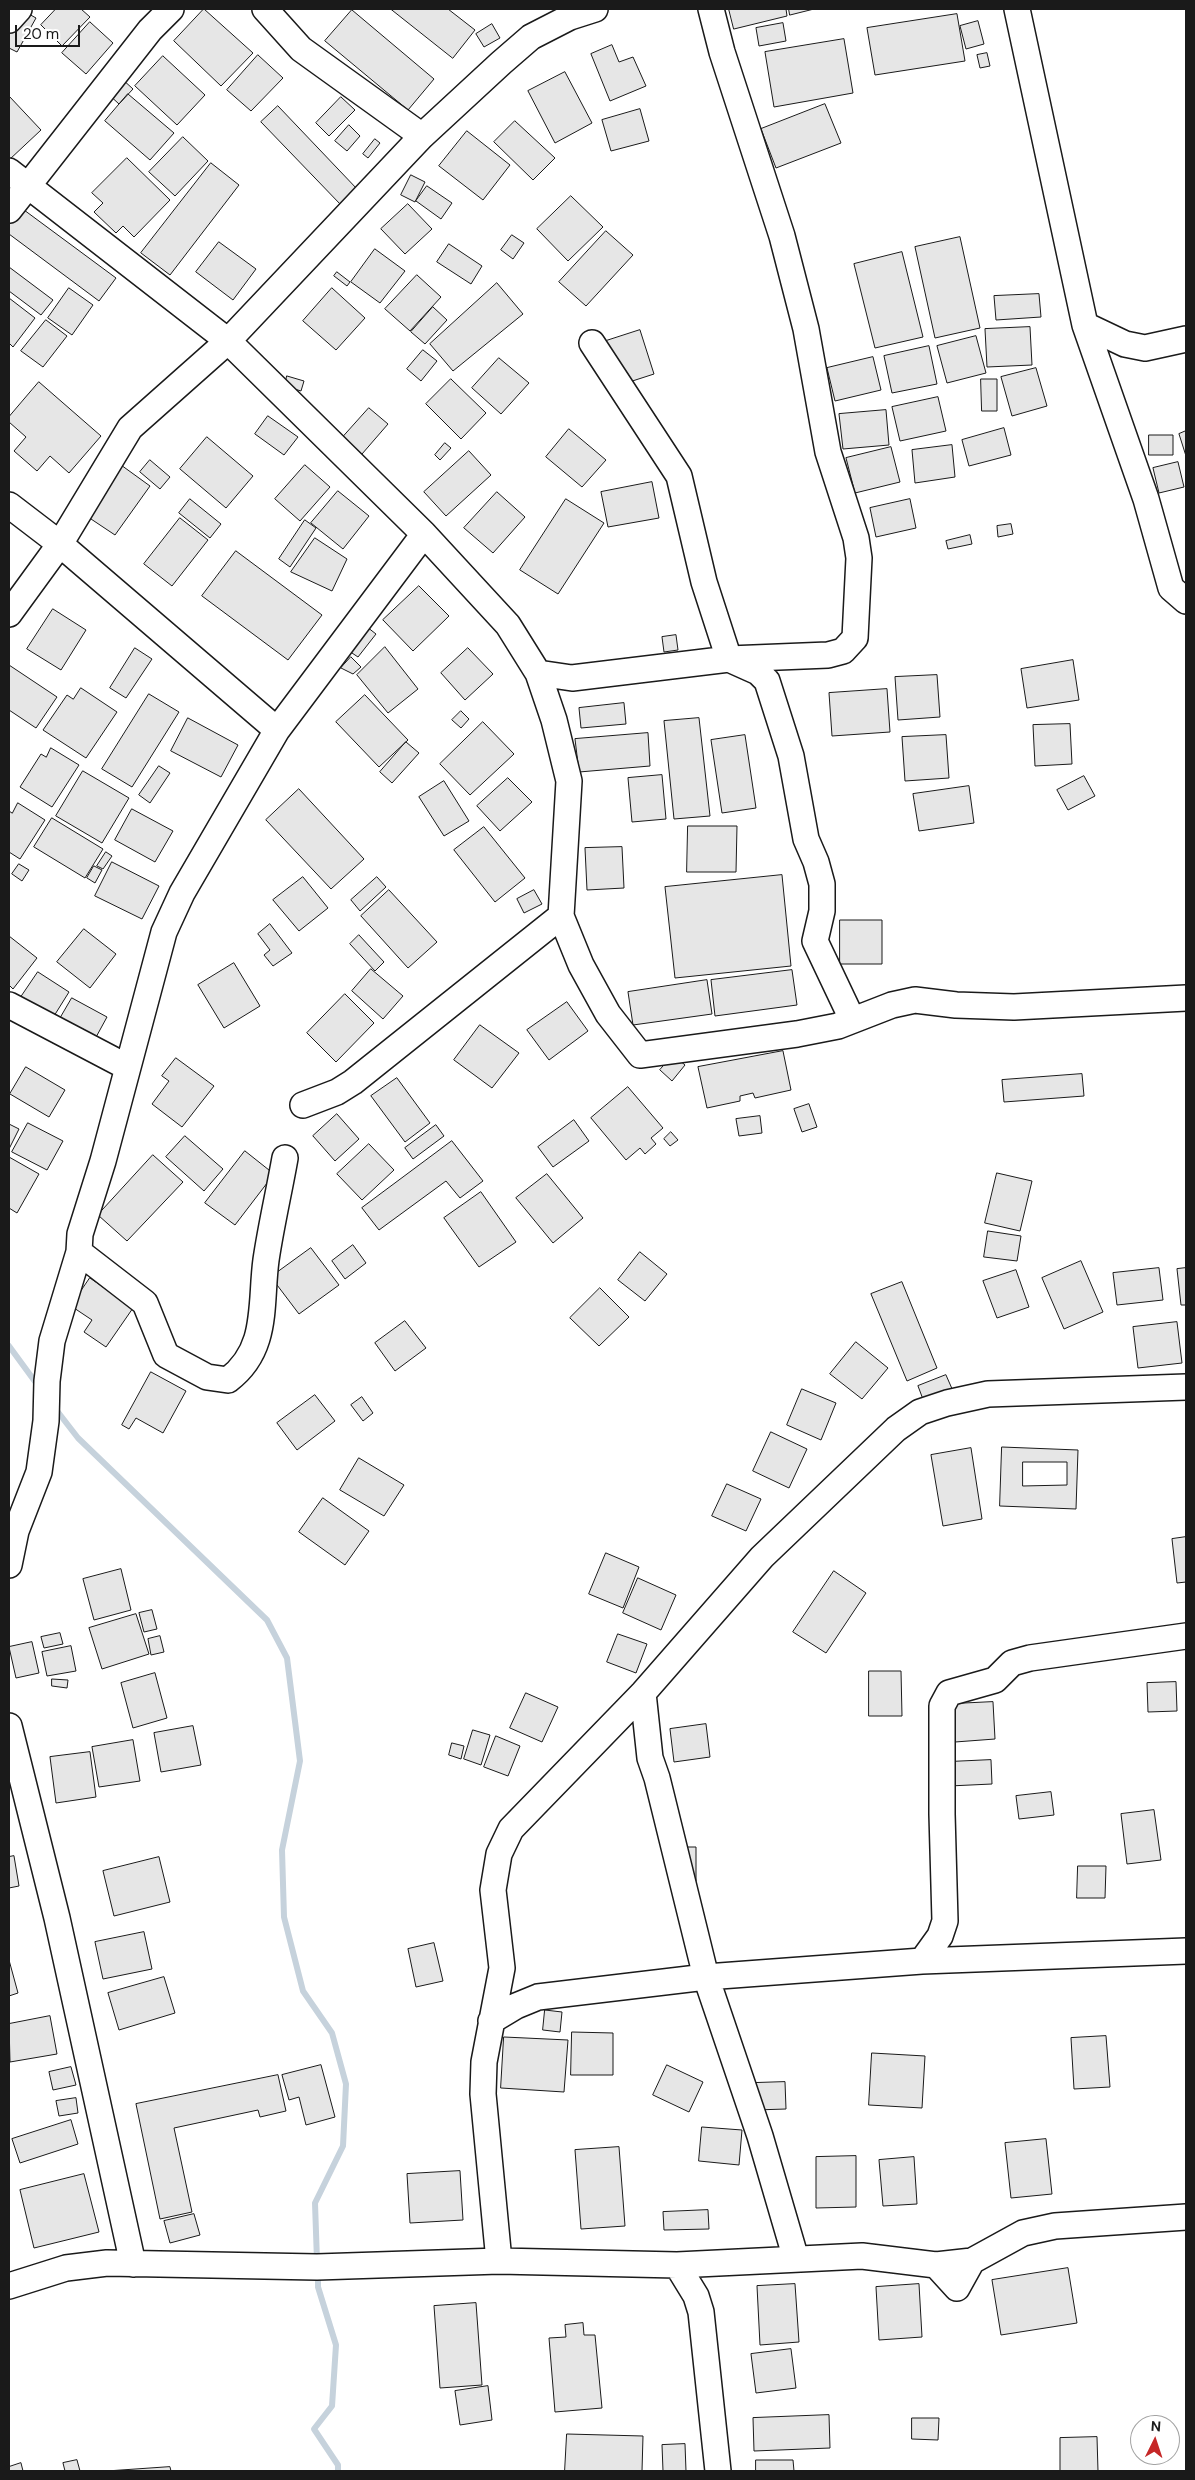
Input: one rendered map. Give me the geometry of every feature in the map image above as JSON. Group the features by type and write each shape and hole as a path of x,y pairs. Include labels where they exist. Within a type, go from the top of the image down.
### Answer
{"street":[{"path":"9,20 19,9"},
{"path":"9,210 150,30 171,9"},
{"path":"265,9 301,49 422,136"},
{"path":"9,614 60,544 130,428 228,341 422,136 531,37 570,17 595,9"},
{"path":"538,673 572,678 729,659 828,655 843,651 855,638 859,558 856,538 828,452 806,329 782,236 722,52 711,9"},
{"path":"1017,9 1085,325 1146,499 1171,588 1186,601"},
{"path":"9,171 228,341 424,534 508,625 538,673 554,720 569,781 561,916 581,965 608,1014 640,1054 797,1034 838,1026 892,1005 914,1000 956,1005 1014,1007 1186,998"},
{"path":"1085,325 1125,344 1145,348 1186,340"},
{"path":"592,344 679,476 704,582 729,659 758,672 767,681 791,756 806,839 816,862 822,884 822,911 815,941 852,1019"},
{"path":"9,505 60,544 277,730"},
{"path":"9,1565 16,1531 39,1472 52,1341 79,1252 80,1234 104,1161 127,1067 164,932 182,893 277,730 424,534"},
{"path":"303,1105 337,1092 353,1082 561,916"},
{"path":"9,1005 127,1067"},
{"path":"79,1252 145,1303 166,1355 207,1377 228,1380 242,1369 258,1336 264,1307 266,1261 285,1158"},
{"path":"498,2261 483,2094 484,2062 502,1968 493,1890 499,1854 511,1829 643,1693 762,1557 896,1429 920,1412 947,1403 988,1394 1186,1387"},
{"path":"922,1961 940,1936 945,1921 942,1814 942,1706 949,1693 995,1680 1012,1664 1030,1658 1186,1636"},
{"path":"643,1693 650,1758 657,1778 706,1977 760,2136 796,2259"},
{"path":"9,1726 17,1791 57,1918 134,2264"},
{"path":"491,2021 516,2006 538,1997 706,1977 922,1961 1186,1950"},
{"path":"9,2286 66,2268 107,2263 317,2267 498,2261 677,2265 862,2256 936,2265 972,2261 1024,2233 1055,2226 1186,2217"},
{"path":"677,2265 696,2296 701,2312 718,2471"}],"building":[{"path":"20,9 36,18 17,52 9,48 9,29"},
{"path":"56,9 81,9 90,17 62,46 41,25"},
{"path":"204,9 253,53 221,86 174,41"},
{"path":"391,9 448,9 475,30 453,58"},
{"path":"729,9 786,9 787,16 734,29"},
{"path":"789,9 814,9 790,15"},
{"path":"352,10 434,79 408,110 325,41"},
{"path":"957,14 965,61 875,75 867,28"},
{"path":"978,21 984,44 966,49 960,26"},
{"path":"90,22 113,43 86,74 62,53"},
{"path":"783,23 786,41 759,46 756,28"},
{"path":"492,24 500,38 484,47 476,34"},
{"path":"844,39 853,93 774,107 765,52"},
{"path":"612,45 619,62 633,57 646,86 610,101 591,54"},
{"path":"987,53 990,66 980,68 977,55"},
{"path":"258,55 283,78 251,111 227,90"},
{"path":"163,56 205,95 177,125 135,86"},
{"path":"565,72 592,123 555,143 528,91"},
{"path":"121,78 133,89 119,104 107,93"},
{"path":"128,94 174,133 150,160 105,121"},
{"path":"9,96 41,130 9,160"},
{"path":"341,97 355,110 329,136 316,123"},
{"path":"825,104 841,143 776,168 761,129"},
{"path":"278,106 358,190 341,205 261,122"},
{"path":"640,109 649,141 611,151 602,120"},
{"path":"515,121 555,158 533,180 494,142"},
{"path":"349,125 360,136 347,151 335,141"},
{"path":"467,131 510,165 483,200 439,166"},
{"path":"183,137 208,161 175,196 149,172"},
{"path":"375,139 380,143 368,158 363,154"},
{"path":"127,158 170,200 134,237 123,226 116,233 94,212 103,203 92,193"},
{"path":"211,163 239,185 170,275 141,253"},
{"path":"411,175 425,182 415,202 401,195"},
{"path":"427,186 452,203 441,219 416,201"},
{"path":"571,196 603,227 568,261 537,229"},
{"path":"408,204 432,229 405,254 381,229"},
{"path":"20,207 116,278 99,301 9,234 9,222"},
{"path":"606,231 633,255 586,306 559,282"},
{"path":"512,235 524,243 513,259 501,250"},
{"path":"960,237 980,328 935,338 915,247"},
{"path":"219,242 256,269 233,300 196,272"},
{"path":"449,244 482,266 471,284 437,262"},
{"path":"375,249 405,271 380,303 351,282"},
{"path":"902,252 923,337 875,348 854,264"},
{"path":"9,267 53,300 41,315 9,291"},
{"path":"337,272 350,282 347,286 334,276"},
{"path":"417,275 441,297 410,331 385,309"},
{"path":"497,283 523,314 453,371 430,344"},
{"path":"69,288 93,305 72,335 48,318"},
{"path":"332,288 365,318 336,350 303,321"},
{"path":"1039,294 1041,317 996,320 994,296"},
{"path":"9,298 35,318 13,347 9,343"},
{"path":"433,307 447,320 425,344 411,332"},
{"path":"46,320 67,336 43,367 21,351"},
{"path":"1030,327 1032,365 987,367 985,329"},
{"path":"640,330 654,374 620,385 606,341"},
{"path":"976,336 986,373 947,383 937,346"},
{"path":"929,346 937,384 892,393 884,356"},
{"path":"423,350 437,361 421,381 407,369"},
{"path":"873,357 881,390 835,401 827,368"},
{"path":"499,358 529,383 501,414 472,388"},
{"path":"1036,368 1047,406 1012,416 1001,377"},
{"path":"287,376 304,381 301,391 285,386"},
{"path":"451,379 486,413 461,439 426,404"},
{"path":"981,379 997,379 997,411 982,411"},
{"path":"39,382 101,436 69,473 50,456 37,471 14,451 26,437 9,422 9,417"},
{"path":"938,397 946,431 900,441 892,407"},
{"path":"369,408 388,424 362,454 343,437"},
{"path":"886,410 889,445 843,449 839,414"},
{"path":"268,416 298,437 284,455 255,434"},
{"path":"1004,428 1011,455 969,466 962,440"},
{"path":"569,429 606,460 582,487 546,457"},
{"path":"1186,431 1186,456 1179,434"},
{"path":"1149,435 1173,435 1173,455 1149,455"},
{"path":"207,437 253,476 226,508 180,469"},
{"path":"445,443 451,448 440,460 435,455"},
{"path":"952,445 955,477 915,483 912,450"},
{"path":"891,447 900,482 855,493 846,458"},
{"path":"469,451 491,475 446,516 424,492"},
{"path":"150,460 170,477 160,489 140,472"},
{"path":"1178,462 1184,487 1159,493 1153,468"},
{"path":"121,465 150,486 115,535 85,515"},
{"path":"305,465 330,487 300,521 275,499"},
{"path":"652,482 659,518 608,527 601,492"},
{"path":"338,491 369,516 343,549 311,523"},
{"path":"497,492 525,517 493,553 464,528"},
{"path":"190,499 221,524 210,538 179,513"},
{"path":"566,499 604,523 558,594 520,570"},
{"path":"910,499 916,528 876,537 870,508"},
{"path":"180,518 208,540 172,586 144,564"},
{"path":"305,520 316,528 290,567 279,559"},
{"path":"1011,524 1013,534 998,537 997,526"},
{"path":"970,535 972,544 948,549 946,541"},
{"path":"315,538 347,559 332,591 291,572"},
{"path":"236,551 322,615 288,660 202,596"},
{"path":"419,586 449,616 413,651 383,620"},
{"path":"53,609 86,630 61,670 27,649"},
{"path":"367,627 376,634 358,657 349,651"},
{"path":"676,635 678,650 664,652 662,637"},
{"path":"385,647 418,689 388,713 357,675"},
{"path":"135,648 152,659 126,698 110,688"},
{"path":"468,648 493,674 465,700 441,673"},
{"path":"351,657 361,667 353,674 341,668"},
{"path":"1073,660 1079,700 1027,708 1021,669"},
{"path":"9,665 57,697 36,728 9,710"},
{"path":"937,675 940,717 898,720 895,677"},
{"path":"81,688 117,712 86,758 43,730 67,695 73,699"},
{"path":"887,689 890,732 832,736 829,693"},
{"path":"149,694 179,712 132,787 102,769"},
{"path":"365,695 408,740 379,767 336,722"},
{"path":"624,703 626,724 581,728 579,708"},
{"path":"461,711 469,719 461,728 452,720"},
{"path":"188,718 238,745 221,777 171,751"},
{"path":"699,718 710,816 674,819 664,721"},
{"path":"483,722 514,754 470,795 440,764"},
{"path":"1070,724 1072,764 1035,766 1033,725"},
{"path":"648,733 650,766 579,772 575,739"},
{"path":"745,735 756,808 722,813 711,740"},
{"path":"946,735 949,778 905,781 902,737"},
{"path":"406,742 419,753 392,783 380,772"},
{"path":"51,748 79,765 52,807 20,787 41,754 46,757"},
{"path":"159,766 170,773 150,803 139,795"},
{"path":"83,771 129,798 102,843 56,816"},
{"path":"662,775 666,819 632,822 628,778"},
{"path":"1084,776 1095,796 1068,810 1057,790"},
{"path":"508,778 532,802 500,831 477,806"},
{"path":"444,781 469,821 444,836 419,797"},
{"path":"969,786 974,823 919,831 913,794"},
{"path":"299,789 364,859 331,889 266,820"},
{"path":"18,803 45,820 20,859 9,852 9,811 12,813"},
{"path":"132,809 173,831 155,862 115,840"},
{"path":"52,818 103,849 85,878 34,847"},
{"path":"688,826 737,826 736,872 687,872"},
{"path":"484,827 525,878 495,902 454,850"},
{"path":"622,847 624,888 587,890 585,848"},
{"path":"106,852 112,856 103,869 97,866"},
{"path":"112,862 159,886 142,919 95,896"},
{"path":"19,864 29,870 22,881 12,874"},
{"path":"94,866 102,870 95,883 87,878"},
{"path":"782,875 791,966 675,978 665,887"},
{"path":"303,877 328,908 299,931 273,900"},
{"path":"377,877 386,887 360,911 351,900"},
{"path":"389,890 437,942 408,968 361,916"},
{"path":"534,890 542,904 524,913 517,899"},
{"path":"840,920 882,920 882,964 840,964"},
{"path":"270,924 292,953 273,966 264,955 270,950 258,934"},
{"path":"84,929 116,954 90,988 57,962"},
{"path":"359,935 384,962 375,971 350,944"},
{"path":"9,936 37,958 13,989 9,985"},
{"path":"234,963 260,1006 224,1028 198,985"},
{"path":"371,969 403,996 383,1019 352,991"},
{"path":"792,970 797,1005 715,1016 711,980"},
{"path":"38,972 69,992 49,1024 17,1003"},
{"path":"707,980 712,1014 633,1025 628,992"},
{"path":"345,994 374,1023 336,1062 307,1033"},
{"path":"72,998 107,1017 89,1050 54,1029"},
{"path":"567,1002 588,1031 549,1060 527,1030"},
{"path":"480,1025 519,1053 492,1088 454,1060"},
{"path":"783,1051 791,1090 755,1098 753,1093 740,1096 740,1101 707,1108 698,1067"},
{"path":"673,1055 685,1065 672,1081 660,1070"},
{"path":"176,1058 214,1086 182,1127 152,1104 169,1081 162,1076"},
{"path":"26,1067 65,1090 49,1117 10,1094"},
{"path":"1082,1074 1084,1096 1004,1102 1002,1080"},
{"path":"397,1078 430,1123 405,1142 371,1096"},
{"path":"628,1087 663,1128 651,1138 656,1144 645,1154 640,1148 626,1160 591,1118"},
{"path":"809,1104 817,1127 802,1132 794,1109"},
{"path":"337,1114 359,1139 335,1161 313,1136"},
{"path":"760,1116 762,1133 739,1136 736,1119"},
{"path":"574,1120 589,1141 553,1167 538,1147"},
{"path":"28,1123 63,1141 47,1170 12,1152"},
{"path":"9,1124 19,1129 9,1149"},
{"path":"436,1125 444,1136 413,1159 405,1148"},
{"path":"671,1132 678,1140 670,1146 664,1139"},
{"path":"185,1136 223,1169 204,1191 166,1157"},
{"path":"452,1141 483,1181 460,1198 446,1181 379,1230 362,1208"},
{"path":"369,1144 394,1170 362,1200 337,1174"},
{"path":"245,1151 274,1174 235,1225 205,1203"},
{"path":"153,1155 183,1182 127,1241 98,1215"},
{"path":"9,1157 39,1174 17,1213 9,1208"},
{"path":"997,1173 1032,1181 1020,1231 985,1223"},
{"path":"547,1174 583,1218 553,1243 516,1198"},
{"path":"481,1192 516,1242 479,1267 444,1218"},
{"path":"988,1231 1021,1236 1017,1261 984,1257"},
{"path":"353,1245 366,1263 345,1279 332,1261"},
{"path":"311,1248 339,1285 299,1314 271,1277"},
{"path":"640,1252 667,1274 645,1301 618,1280"},
{"path":"1081,1261 1103,1312 1064,1329 1042,1278"},
{"path":"1159,1268 1163,1300 1117,1305 1113,1273"},
{"path":"1186,1268 1186,1305 1181,1305 1177,1269"},
{"path":"1016,1270 1029,1307 997,1318 983,1281"},
{"path":"90,1278 133,1308 106,1347 84,1332 92,1320 71,1306"},
{"path":"902,1282 937,1368 907,1381 871,1294"},
{"path":"600,1288 629,1317 599,1346 570,1318"},
{"path":"405,1321 426,1348 395,1371 375,1343"},
{"path":"1177,1322 1182,1363 1138,1368 1133,1327"},
{"path":"856,1342 888,1368 862,1399 830,1374"},
{"path":"151,1372 186,1391 163,1433 136,1418 129,1429 122,1425"},
{"path":"946,1375 953,1391 924,1402 918,1386"},
{"path":"802,1389 836,1403 821,1440 787,1425"},
{"path":"315,1395 335,1421 297,1450 277,1423"},
{"path":"362,1397 373,1413 363,1421 351,1405"},
{"path":"771,1432 807,1449 789,1488 753,1471"},
{"path":"1002,1447 1078,1450 1076,1509 1000,1506","holes":["1023,1462 1067,1462 1067,1485 1023,1486"]},
{"path":"971,1448 982,1519 943,1526 931,1455"},
{"path":"359,1458 404,1485 384,1516 340,1490"},
{"path":"727,1484 761,1499 746,1531 712,1516"},
{"path":"323,1498 369,1531 345,1565 299,1532"},
{"path":"1186,1537 1186,1582 1177,1583 1172,1539"},
{"path":"606,1553 639,1567 623,1608 589,1594"},
{"path":"121,1569 131,1610 94,1620 83,1579"},
{"path":"834,1571 866,1593 826,1653 793,1632"},
{"path":"638,1578 676,1595 661,1630 623,1613"},
{"path":"152,1610 157,1629 144,1632 139,1613"},
{"path":"136,1614 149,1654 102,1669 89,1628"},
{"path":"60,1633 63,1644 44,1648 41,1637"},
{"path":"618,1634 647,1644 636,1673 607,1662"},
{"path":"160,1636 164,1652 151,1655 148,1639"},
{"path":"32,1642 39,1673 16,1678 9,1647"},
{"path":"71,1646 76,1671 47,1676 42,1652"},
{"path":"869,1671 901,1671 902,1716 869,1716"},
{"path":"155,1673 167,1718 133,1728 121,1683"},
{"path":"52,1679 68,1680 67,1688 52,1686"},
{"path":"1176,1682 1177,1711 1148,1712 1147,1683"},
{"path":"526,1693 558,1707 542,1742 510,1728"},
{"path":"993,1702 995,1739 955,1742 952,1704"},
{"path":"706,1724 710,1757 674,1762 670,1729"},
{"path":"193,1726 201,1765 161,1772 154,1733"},
{"path":"473,1730 490,1735 481,1765 464,1759"},
{"path":"496,1736 520,1746 508,1776 484,1767"},
{"path":"133,1740 140,1781 99,1787 92,1747"},
{"path":"452,1743 464,1746 461,1759 449,1755"},
{"path":"90,1752 96,1797 56,1803 50,1757"},
{"path":"991,1760 992,1784 949,1786 948,1762"},
{"path":"1051,1792 1054,1815 1019,1819 1016,1796"},
{"path":"1154,1810 1161,1860 1127,1864 1121,1814"},
{"path":"685,1847 696,1847 696,1881 684,1880"},
{"path":"14,1856 19,1886 9,1888 9,1857"},
{"path":"159,1857 170,1902 114,1916 103,1871"},
{"path":"1078,1866 1106,1866 1105,1898 1077,1898"},
{"path":"144,1932 152,1969 103,1979 95,1942"},
{"path":"434,1943 443,1981 416,1987 408,1949"},
{"path":"9,1960 18,1993 9,1996"},
{"path":"164,1977 175,2013 119,2030 108,1993"},
{"path":"545,2010 562,2012 560,2032 543,2030"},
{"path":"50,2016 57,2054 10,2062 9,2024"},
{"path":"572,2032 613,2033 613,2075 571,2075"},
{"path":"1106,2036 1110,2087 1074,2089 1071,2038"},
{"path":"504,2037 568,2040 564,2092 501,2088"},
{"path":"872,2053 925,2056 922,2108 869,2105"},
{"path":"321,2065 335,2117 306,2125 299,2097 289,2100 282,2075"},
{"path":"667,2065 703,2082 689,2112 653,2095"},
{"path":"71,2067 76,2085 53,2090 49,2072"},
{"path":"278,2075 286,2111 260,2117 258,2110 174,2128 192,2212 160,2219 136,2104"},
{"path":"785,2082 786,2109 755,2110 754,2083"},
{"path":"76,2098 78,2113 59,2116 56,2101"},
{"path":"71,2120 78,2144 20,2163 12,2139"},
{"path":"702,2127 742,2130 739,2165 699,2161"},
{"path":"1046,2139 1052,2194 1011,2198 1005,2143"},
{"path":"619,2147 625,2226 581,2229 575,2150"},
{"path":"856,2156 856,2207 816,2208 816,2157"},
{"path":"914,2157 917,2204 883,2206 879,2160"},
{"path":"460,2171 463,2220 410,2223 407,2174"},
{"path":"84,2174 99,2232 34,2248 20,2190"},
{"path":"708,2210 709,2229 664,2230 663,2212"},
{"path":"194,2214 200,2235 170,2243 164,2221"},
{"path":"1068,2268 1077,2323 1001,2335 992,2280"},
{"path":"795,2284 799,2342 760,2345 757,2286"},
{"path":"919,2284 922,2337 879,2340 876,2287"},
{"path":"476,2303 482,2385 440,2388 434,2306"},
{"path":"583,2323 584,2335 595,2335 602,2408 555,2412 549,2338 566,2337 565,2325"},
{"path":"791,2349 796,2388 756,2393 751,2354"},
{"path":"488,2386 492,2420 460,2425 455,2391"},
{"path":"829,2415 830,2448 754,2451 753,2418"},
{"path":"912,2418 939,2418 938,2440 912,2439"},
{"path":"567,2434 643,2436 642,2471 565,2471"},
{"path":"1097,2437 1098,2471 1060,2471 1060,2438"},
{"path":"685,2444 686,2471 663,2471 662,2445"},
{"path":"77,2460 80,2471 65,2471 63,2463"},
{"path":"756,2460 793,2460 794,2471 756,2471"},
{"path":"21,2463 23,2471 9,2471 9,2467"},
{"path":"170,2467 171,2471 107,2471"}],"waterway":[{"path":"9,1346 39,1387"},
{"path":"54,1407 78,1438 267,1620 287,1658 300,1761 282,1850 284,1917 303,1991 332,2033 346,2084 343,2146 315,2203 317,2261"},
{"path":"318,2271 318,2287 336,2345 332,2406 314,2429 338,2465 338,2471"}]}
